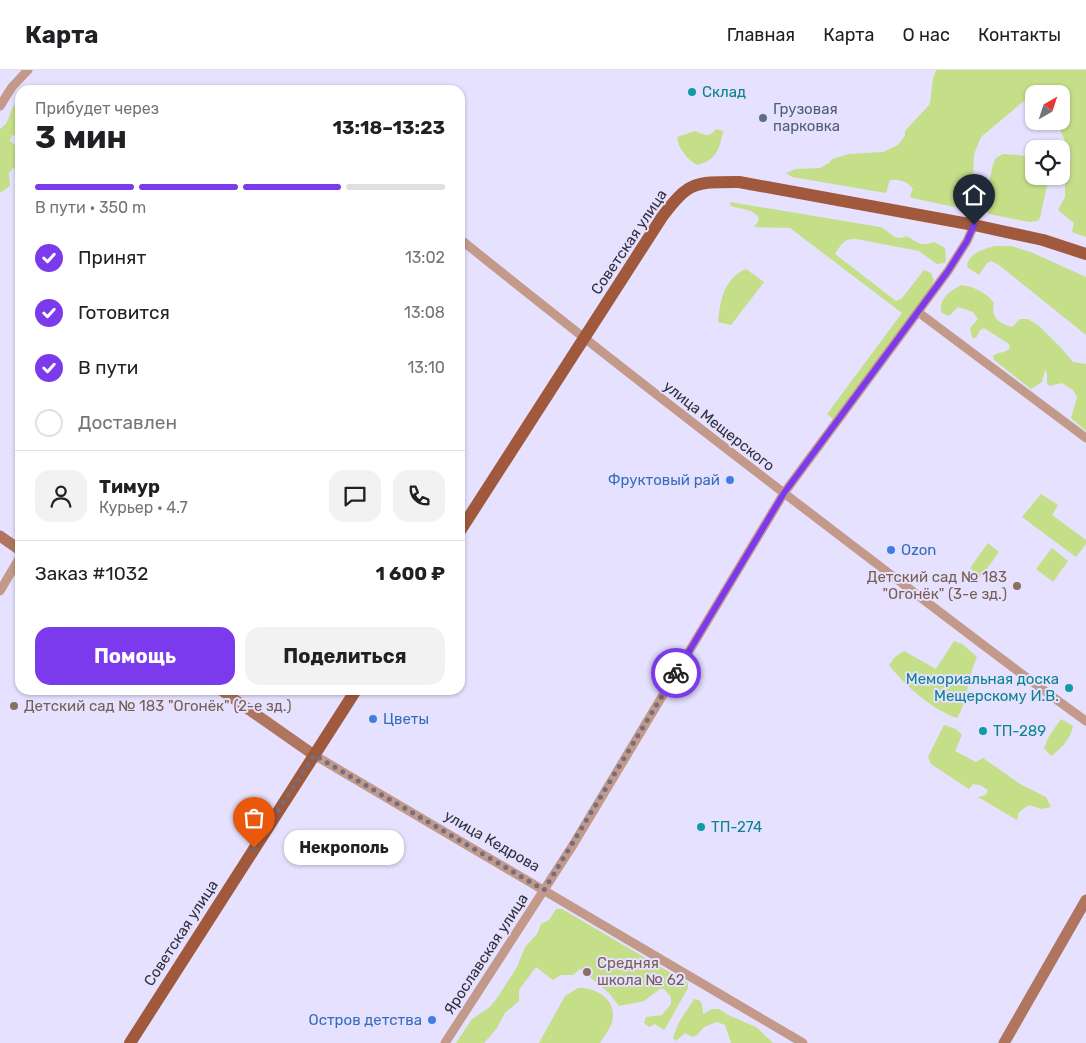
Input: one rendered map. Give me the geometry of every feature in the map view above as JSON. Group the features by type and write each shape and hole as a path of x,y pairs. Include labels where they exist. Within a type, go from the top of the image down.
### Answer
{"main road":[{"name":"Советская улица","path":"465,523 673,202 690,187 703,182 739,182 974,225 1043,240 1086,254"},
{"path":"0,536 15,546"},
{"name":"улица Кедрова","path":"228,695 314,755"},
{"name":"Советская улица","path":"130,1043 353,695"},
{"path":"1004,1043 1086,900"}],"street":[{"path":"0,106 12,87 28,70"},
{"name":"Ярославская улица","path":"445,1043 599,802 784,493 948,271 967,241 974,225"},
{"name":"улица Мещерского","path":"465,242 585,339 784,493 1025,677 1086,720"},
{"path":"918,312 1086,438"},
{"path":"0,591 15,566"},
{"name":"улица Кедрова","path":"314,755 803,1043"}],"green space":[{"path":"936,70 1086,70 1086,237 1072,232 1074,223 1058,210 1065,197 1065,185 1070,185 1070,140 1065,140 1060,130 1070,130 1070,85 1025,85 1025,100 981,137 974,154 973,176 975,185 969,210 912,198 910,196 913,189 906,182 899,180 890,180 886,193 792,177 786,173 796,169 820,168 832,159 849,154 883,152 898,145 905,136 905,131 930,104 933,78"},
{"path":"15,105 15,136 12,135 10,141 15,145 15,169 13,168 9,173 10,186 0,193 0,129 7,122"},
{"path":"716,129 723,131 716,153 709,160 697,165 684,153 677,137 695,131 709,135"},
{"path":"1003,154 1025,157 1025,185 1047,185 1040,218 1037,221 1029,222 989,214 984,209 993,164 996,158"},
{"path":"730,202 880,227 898,238 906,236 922,244 934,242 945,248 946,261 937,264 919,251 856,239 845,241 835,254 896,301 902,298 924,270 931,273 934,280 928,293 833,419 827,414 902,313 790,228 754,227 759,220 758,216 751,211 731,206"},
{"path":"995,246 1011,246 1033,253 1086,277 1086,335 999,265 991,261 987,263 979,275 967,267 973,255"},
{"path":"746,269 764,282 731,325 718,322 724,291 733,278"},
{"path":"961,285 970,287 988,296 994,303 993,312 995,316 1003,324 1012,327 1020,319 1028,319 1039,326 1073,362 1086,364 1086,431 1071,418 1077,397 1073,390 1062,383 1050,386 1047,384 1047,373 1045,370 1042,382 1031,389 994,360 993,356 997,353 1004,352 1010,348 1009,344 984,328 980,330 976,338 972,338 970,328 978,319 973,312 958,307 949,316 942,313 941,304 943,300 949,293"},
{"path":"1041,494 1058,505 1052,515 1086,540 1086,544 1076,557 1022,517"},
{"path":"988,543 999,552 981,577 970,568"},
{"path":"1052,548 1068,561 1053,582 1036,569"},
{"path":"954,641 962,644 977,657 961,711 957,718 938,709 920,696 889,665 895,657 904,651 936,669"},
{"path":"1061,719 1073,726 1072,730 1065,743 1051,756 1044,748 1049,736"},
{"path":"944,725 956,729 962,735 955,751 976,762 983,758 1020,784 1046,797 1051,807 1042,809 1029,805 1019,812 1017,820 978,797 986,795 988,790 980,785 973,784 969,789 931,764 928,757"},
{"path":"556,909 562,909 688,983 688,988 664,1030 655,1024 649,1027 644,1023 646,1017 662,1015 671,1004 671,997 664,989 660,989 644,1001 619,1006 609,993 580,969 573,975 561,975 553,980 536,967 519,990 519,1001 505,1013 497,1028 484,1043 456,1043 472,1019 490,1007 497,998 517,967 525,947 537,934 541,924 549,920"},
{"path":"578,988 592,990 604,996 612,1007 612,1022 600,1043 539,1043 565,996"},
{"path":"694,999 699,1000 702,1004 703,1014 712,1009 719,1009 756,1027 773,1043 731,1043 725,1025 717,1022 704,1027 697,1035 692,1037 685,1033 676,1041 673,1038 678,1024"}],"way so far":[{"path":"254,848 314,755 544,890 676,673"}],"place":[{"name":"Склад","path":"692,92"},
{"name":"Грузовая парковка","path":"763,118"},
{"name":"Фруктовый рай","path":"730,480"},
{"name":"Ozon","path":"891,550"},
{"name":"Детский сад № 183 \"Огонёк\" (3-е зд.)","path":"1017,586"},
{"name":"Мемориальная доска Мещерскому И.В.","path":"1069,688"},
{"name":"Детский сад № 183 \"Огонёк\" (2-е зд.)","path":"14,706"},
{"name":"Цветы","path":"373,719"},
{"name":"ТП-289","path":"983,731"},
{"name":"ТП-274","path":"701,827"},
{"name":"Некрополь","path":"254,848"},
{"name":"Средняя школа № 62","path":"587,972"},
{"name":"Остров детства","path":"432,1020"}],"route":[{"path":"676,673 784,493 948,271 967,241 974,225"}]}
